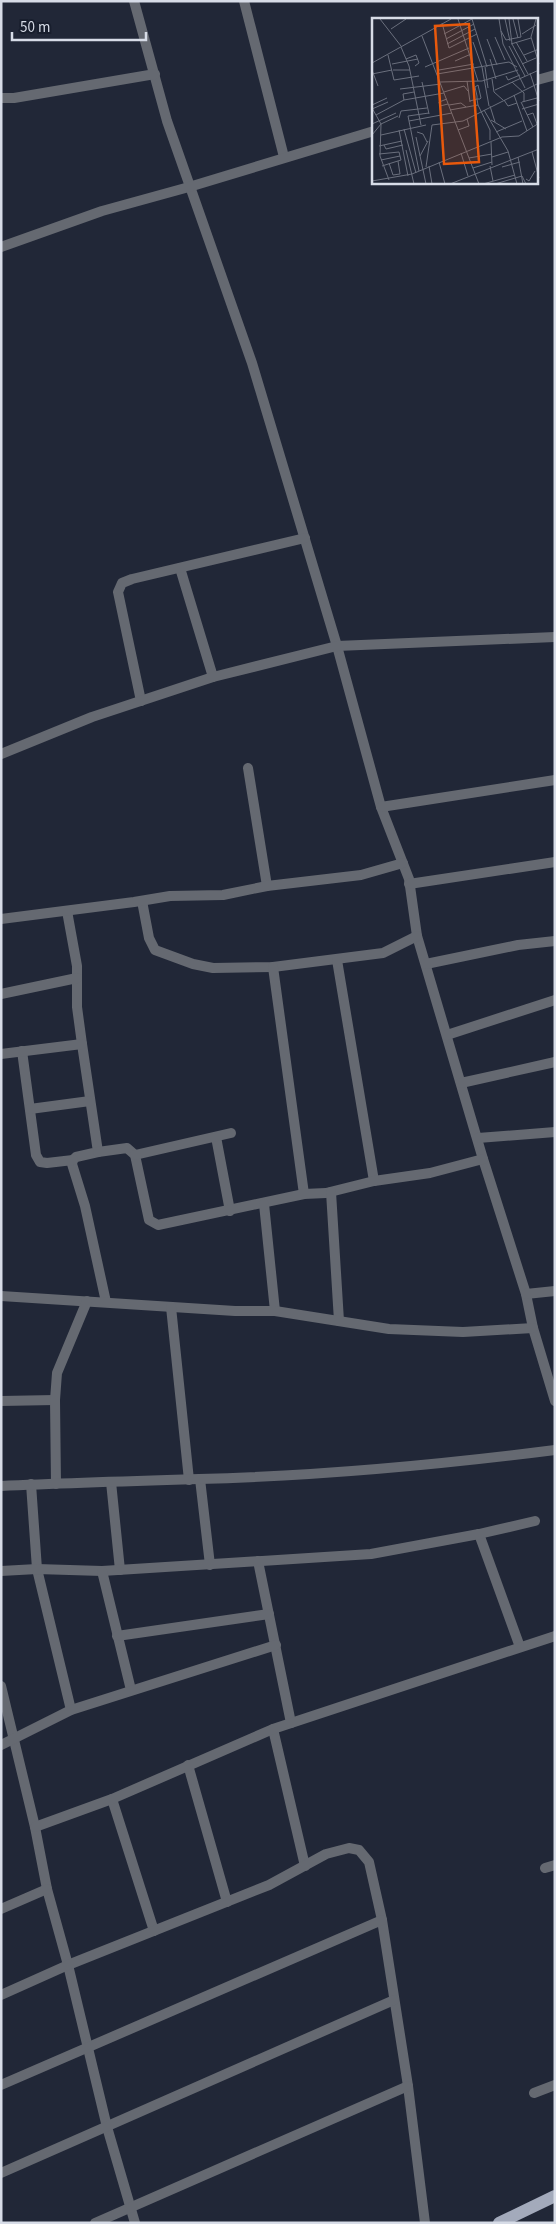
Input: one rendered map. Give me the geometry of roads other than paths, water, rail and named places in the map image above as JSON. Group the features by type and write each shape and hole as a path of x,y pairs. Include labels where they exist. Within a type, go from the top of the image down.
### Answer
{"main road":[{"path":"500,2223 555,2196"}],"street":[{"path":"134,1 167,122 252,364 337,646 381,808 403,863 409,884 417,936 483,1159 526,1294 533,1328 555,1401"},
{"path":"244,1 284,157"},
{"path":"1,98 14,98 154,74"},
{"path":"538,80 555,74"},
{"path":"1,247 102,211 189,187 372,131"},
{"path":"141,701 118,592 122,583 305,538"},
{"path":"180,568 213,677"},
{"path":"1,754 92,717 213,677 337,646 555,638"},
{"path":"248,768 266,886"},
{"path":"381,808 555,780"},
{"path":"409,884 555,862"},
{"path":"1,919 170,896 223,895 266,886 361,875 403,863"},
{"path":"142,901 149,938 155,950 193,964 213,968 272,966 337,960 383,953 417,936"},
{"path":"68,911 77,966 77,1007 98,1152"},
{"path":"426,964 518,945 555,941"},
{"path":"337,960 374,1181"},
{"path":"272,966 304,1194"},
{"path":"1,994 77,978"},
{"path":"448,1036 555,1000"},
{"path":"1,1054 82,1044"},
{"path":"22,1051 36,1155 40,1162 72,1160 76,1157 98,1152 127,1148 135,1156 149,1220 153,1224 158,1225 230,1211 304,1194 331,1192 374,1181 430,1173 483,1159"},
{"path":"461,1082 555,1062"},
{"path":"30,1108 90,1102"},
{"path":"478,1138 555,1132"},
{"path":"135,1156 231,1133"},
{"path":"216,1137 230,1211"},
{"path":"72,1160 85,1206 106,1302"},
{"path":"331,1192 339,1321"},
{"path":"264,1204 275,1311"},
{"path":"526,1294 555,1291"},
{"path":"1,1296 171,1307 275,1311 398,1330 463,1332 533,1328"},
{"path":"56,1484 55,1400 57,1373 87,1301"},
{"path":"171,1307 195,1479 210,1565"},
{"path":"1,1401 55,1400"},
{"path":"1,1486 195,1479 442,1464 555,1450"},
{"path":"111,1482 120,1570"},
{"path":"31,1484 37,1569 71,1710"},
{"path":"1,1571 37,1569 102,1571 371,1554 479,1534 536,1521"},
{"path":"479,1534 520,1648"},
{"path":"258,1561 292,1723"},
{"path":"102,1571 130,1690"},
{"path":"118,1636 269,1614"},
{"path":"35,1827 112,1799 273,1729 555,1636"},
{"path":"1,1745 71,1710 276,1645"},
{"path":"1,1686 35,1827 46,1889 68,1965 107,2127 136,2223"},
{"path":"273,1729 305,1866"},
{"path":"188,1766 227,1902"},
{"path":"112,1799 154,1931"},
{"path":"1,1995 68,1965 269,1885 326,1854 349,1848 363,1853 369,1862 374,1878 382,1920 408,2086 425,2223"},
{"path":"1,1909 46,1889"},
{"path":"1,2085 382,1920"},
{"path":"1,2173 394,2000"},
{"path":"534,2093 555,2085"},
{"path":"95,2223 130,2206 408,2086"}]}
